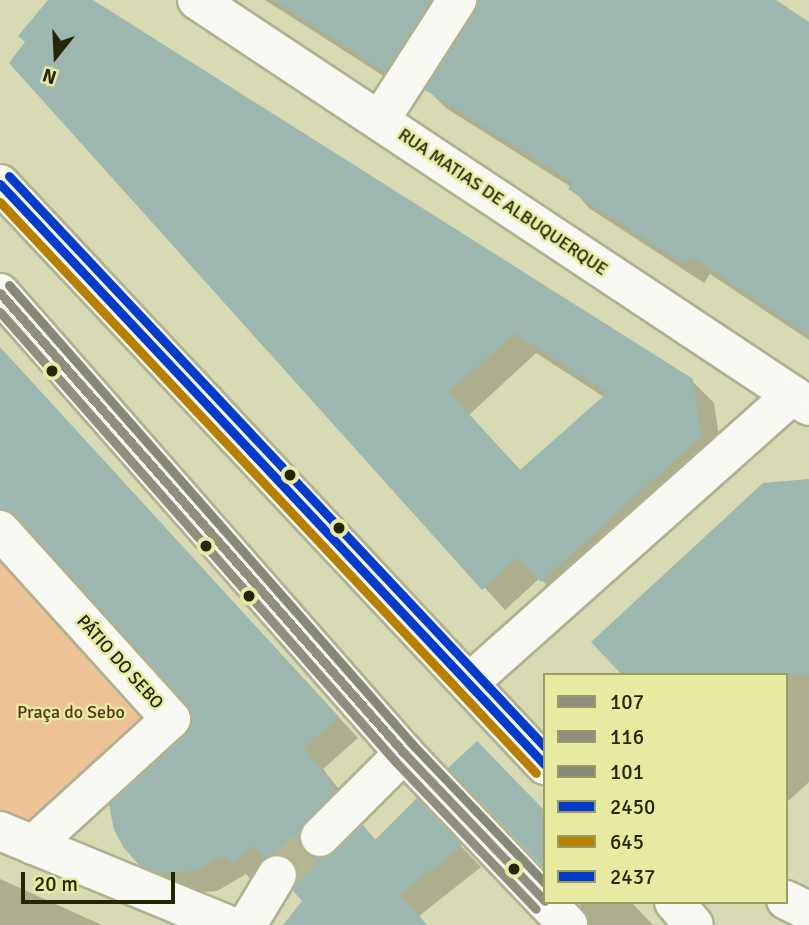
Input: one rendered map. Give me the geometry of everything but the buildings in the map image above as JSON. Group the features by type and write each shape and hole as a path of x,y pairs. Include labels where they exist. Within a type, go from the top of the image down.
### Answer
{"street":[{"name":"RUA MATIAS DE ALBUQUERQUE","path":"197,0 800,400"},
{"path":"380,120 457,0"},
{"path":"0,184 543,763"},
{"path":"0,293 404,753 543,900"},
{"path":"469,683 800,400"},
{"name":"PÁTIO DO SEBO","path":"0,530 172,719 16,838"},
{"path":"320,837 404,753"},
{"path":"16,838 228,925"},
{"path":"247,925 277,875"},
{"path":"788,901 809,911"},
{"path":"547,904 568,925"},
{"path":"676,904 694,925"}],"green space":[{"name":"Praça do Sebo","path":"0,531 171,719 33,845 0,831"}],"tunnel":[{"path":"277,875 320,837"}],"transit line":[{"name":"2437","path":"9,176 543,745"},
{"name":"2450","path":"0,184 543,763"},
{"name":"645","path":"0,202 536,773"},
{"name":"101","path":"9,285 413,745 543,881"},
{"name":"107","path":"0,293 404,753 543,899"},
{"name":"116","path":"0,312 395,761 536,909"}]}
